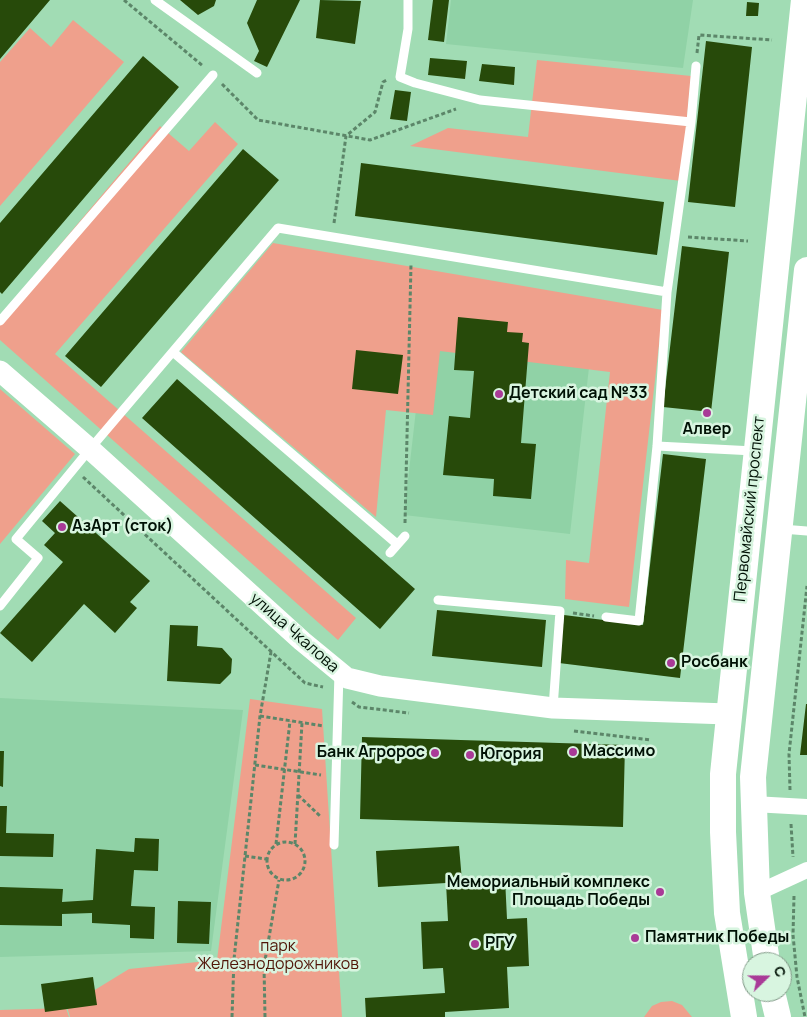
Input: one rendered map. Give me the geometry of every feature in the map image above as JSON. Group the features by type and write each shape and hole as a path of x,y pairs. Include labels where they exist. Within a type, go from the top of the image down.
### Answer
{"main road":[{"name":"Первомайский проспект","path":"744,1017 727,913 723,832 724,774 728,714 804,0"},
{"name":"Первомайский проспект","path":"766,952 758,893 753,804 758,716 806,297 807,270"},
{"path":"774,1002 778,1017"}],"street":[{"name":"улица Чкалова","path":"0,371 90,449 339,673 348,678 380,686 553,708 728,714"},
{"path":"753,804 807,807"},
{"path":"758,893 807,870"}],"lane":[{"path":"155,0 257,73"},
{"path":"408,0 408,29 400,77 415,83 480,100 691,122"},
{"path":"606,617 639,621 657,446 667,292 691,122 696,66"},
{"path":"0,321 213,75"},
{"path":"0,606 38,558 16,539 278,228 667,292"},
{"path":"173,352 397,544"},
{"path":"657,446 756,451"},
{"path":"779,529 807,531"},
{"path":"390,552 405,536"},
{"path":"438,600 560,611 553,708"},
{"path":"334,845 339,673"}],"path":[{"path":"124,0 213,75 258,120 370,140 480,100"},
{"path":"696,66 699,35 772,40"},
{"path":"332,237 346,136 375,112 383,82 400,77"},
{"path":"675,236 748,240"},
{"path":"405,536 411,250"},
{"path":"560,611 606,617"},
{"path":"232,1017 234,959 260,716 271,651"},
{"path":"260,716 338,728"},
{"path":"276,844 289,842 295,844 304,854 304,866 297,877 285,881 279,880 269,871 266,859 268,853 276,844 290,721"},
{"path":"295,844 302,723"},
{"path":"255,765 336,777"},
{"path":"297,794 335,831"},
{"path":"245,856 266,859"},
{"path":"265,1017 264,966 279,880"}],"shaded area":[{"path":"451,0 693,0 683,68 446,44"},
{"path":"430,287 596,306 570,534 404,515"},
{"path":"0,698 243,710 211,951 0,957"}],"green space":[{"path":"73,20 124,62 0,206 0,62 30,28 51,47"},
{"path":"537,60 691,76 681,181 410,146 448,128 528,137"},
{"path":"215,122 238,144 55,354 356,618 338,640 0,340 0,316 160,126 189,151"},
{"path":"273,243 663,310 629,607 565,599 566,560 589,563 610,372 440,351 433,415 386,410 376,517 181,352"},
{"path":"0,389 75,454 0,544"},
{"name":"парк Железнодорожников","path":"250,699 322,709 342,1017 70,1017 67,1007 129,969 217,960"},
{"path":"672,1001 682,1005 692,1017 644,1017 652,1006 661,1002"},
{"path":"66,1008 69,1017 0,1017 0,1010"}],"building":[{"path":"0,0 50,0 0,59"},
{"path":"180,0 216,0 214,6 198,15"},
{"path":"257,0 300,0 267,67 254,61 259,51 247,23"},
{"path":"320,0 361,1 355,44 316,38"},
{"path":"433,0 449,0 444,42 428,40"},
{"path":"747,2 759,3 758,16 746,16"},
{"path":"706,41 752,47 735,207 688,202"},
{"path":"143,56 179,87 2,294 0,292 0,223"},
{"path":"430,58 467,61 465,79 428,75"},
{"path":"482,64 515,67 514,85 479,81"},
{"path":"395,90 411,92 407,121 390,119"},
{"path":"243,149 279,180 101,387 65,356"},
{"path":"361,163 664,202 657,255 355,216"},
{"path":"682,246 729,252 711,412 663,407"},
{"name":"Детский сад №33","path":"458,317 508,322 507,332 523,333 522,342 529,343 521,443 536,444 531,499 493,496 494,479 443,475 449,416 470,418 474,371 454,370"},
{"path":"356,350 403,355 398,394 352,389"},
{"path":"177,379 415,589 380,629 142,418"},
{"path":"663,454 706,459 680,678 559,663 564,615 643,625"},
{"path":"60,501 150,581 130,602 137,608 115,633 84,604 32,662 0,633 63,562 44,545 55,533 42,521"},
{"path":"437,610 546,620 542,667 432,656"},
{"path":"170,625 198,626 197,646 222,648 232,659 231,673 220,684 167,681"},
{"path":"806,704 807,755 800,755"},
{"path":"362,737 625,745 623,827 360,819"},
{"path":"0,751 4,751 3,787 0,786"},
{"path":"0,806 7,806 6,833 54,834 53,857 0,856"},
{"path":"135,838 159,839 158,871 134,870 131,906 155,907 154,939 130,938 130,925 92,923 92,913 62,914 62,926 0,925 0,887 63,889 62,902 93,900 96,849 134,852"},
{"name":"РГУ","path":"459,846 462,881 505,878 507,919 527,918 529,966 507,967 509,1008 445,1012 445,1017 366,1017 365,998 445,993 443,968 423,969 421,922 448,921 446,883 378,887 376,851"},
{"path":"178,901 211,902 209,944 177,943"},
{"path":"93,977 97,1005 45,1012 41,984"}],"place":[{"name":"Детский сад №33","path":"499,394"},
{"name":"Алвер","path":"707,413"},
{"name":"АзАрт (сток)","path":"62,527"},
{"name":"Росбанк","path":"671,663"},
{"name":"Массимо","path":"573,752"},
{"name":"Банк Агророс","path":"435,753"},
{"name":"Югория","path":"470,755"},
{"name":"Мемориальный комплекс Площадь Победы","path":"660,892"},
{"name":"Памятник Победы","path":"635,938"},
{"name":"РГУ","path":"475,944"}]}
